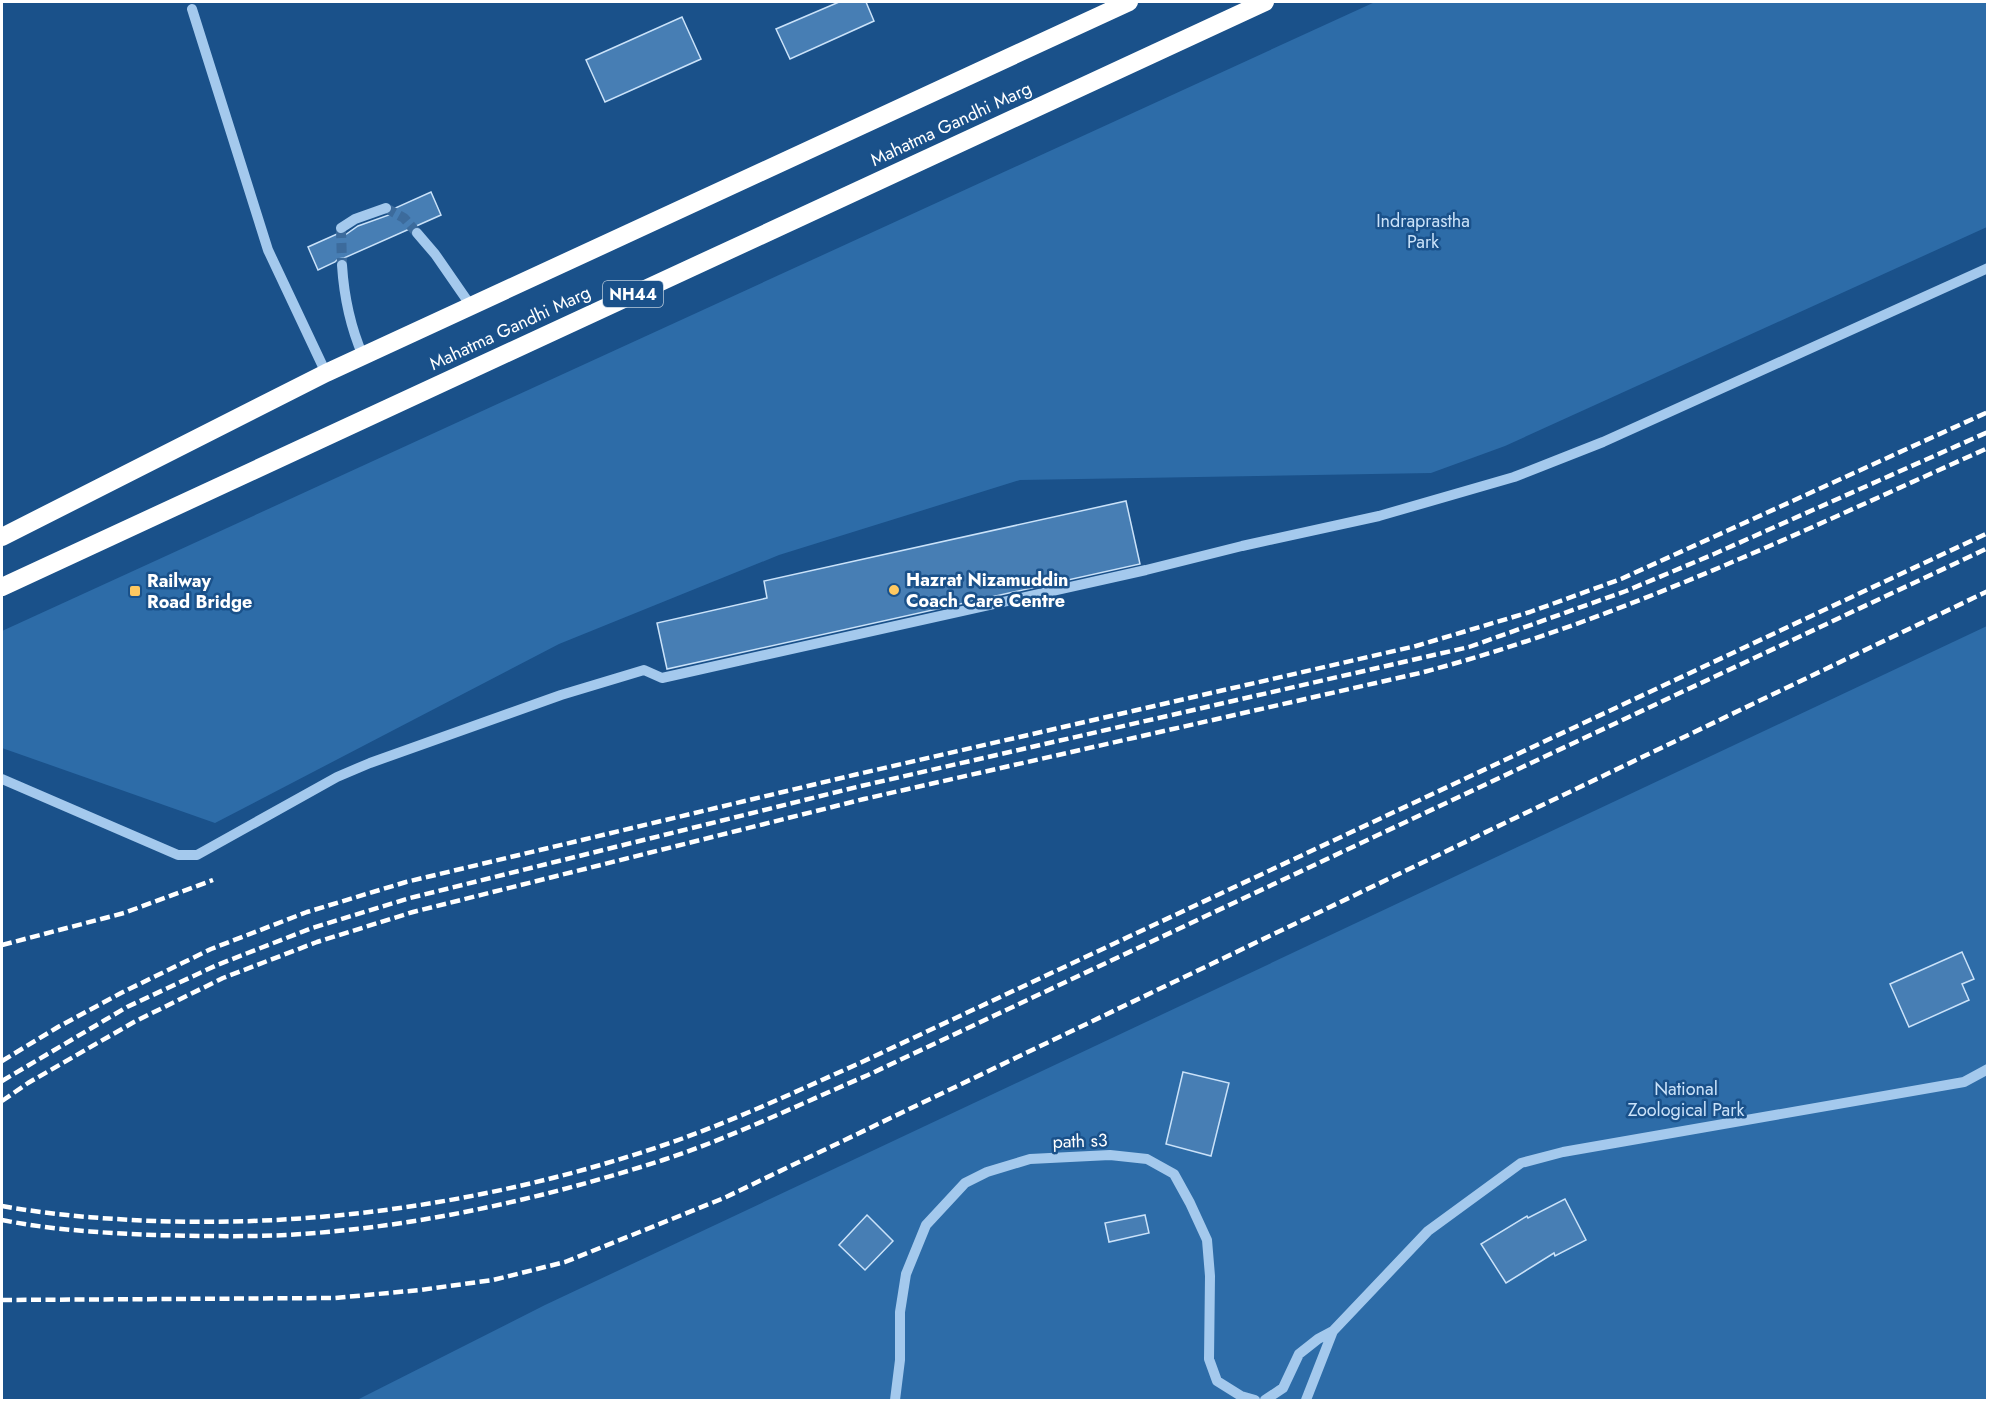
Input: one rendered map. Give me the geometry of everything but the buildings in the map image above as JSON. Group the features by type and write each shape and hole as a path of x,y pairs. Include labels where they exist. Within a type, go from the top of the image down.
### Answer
{"highway":[{"name":"Mahatma Gandhi Marg","path":"2,537 326,373 1129,2"},
{"name":"Mahatma Gandhi Marg","path":"2,587 1265,2"}],"street":[{"path":"192,9 267,250 326,373"},
{"path":"341,228 355,219 386,208"},
{"path":"417,233 435,254 471,306"},
{"path":"342,265 344,296 363,356"},
{"path":"2,779 178,855 197,855 337,777 370,763 561,695 644,670 662,678 1379,516 1514,477 1603,442 1988,268"},
{"path":"1266,1401 1283,1388 1299,1354 1317,1339 1333,1331 1428,1231 1521,1163 1563,1152 1964,1082 1988,1069"},
{"name":"path s3","path":"895,1401 900,1360 900,1312 906,1274 926,1225 965,1184 987,1172 1030,1159 1110,1155 1147,1158 1174,1174 1207,1240 1210,1310 1209,1359 1217,1381 1240,1396 1255,1401"},
{"path":"1306,1401 1333,1331"}],"green space":[{"name":"Indraprastha Park","path":"1375,2 1987,2 1987,227 1505,446 1431,473 1020,480 779,555 559,644 215,823 2,748 2,631"},
{"name":"National Zoological Park","path":"1987,626 1987,1400 357,1400 545,1305"}],"tunnel":[{"path":"386,208 404,218 417,233"},
{"path":"341,228 342,265"}],"railway":[{"path":"2,1061 121,993 211,949 307,912 406,882 858,774 1416,646 1530,612 1621,579 1988,412"},
{"path":"2,1081 127,1007 217,965 312,928 410,898 861,786 1469,647 1626,591 1988,432"},
{"path":"2,1101 28,1083 134,1022 223,978 317,942 413,912 864,799 1420,673 1494,652 1638,601 1779,542 1988,448"},
{"path":"2,1206 78,1216 155,1221 283,1220 411,1206 474,1195 537,1182 661,1146 737,1117 862,1062 1988,533"},
{"path":"2,1220 78,1230 155,1235 253,1236 334,1231 382,1226 477,1210 571,1187 663,1160 741,1131 868,1075 1988,548"},
{"path":"2,1300 335,1298 493,1280 565,1262 724,1198 1988,591"},
{"path":"2,945 124,913 213,880"}],"place":[{"name":"Hazrat Nizamuddin Coach Care Centre","path":"894,590"},
{"name":"Railway Road Bridge","path":"135,591"}]}
